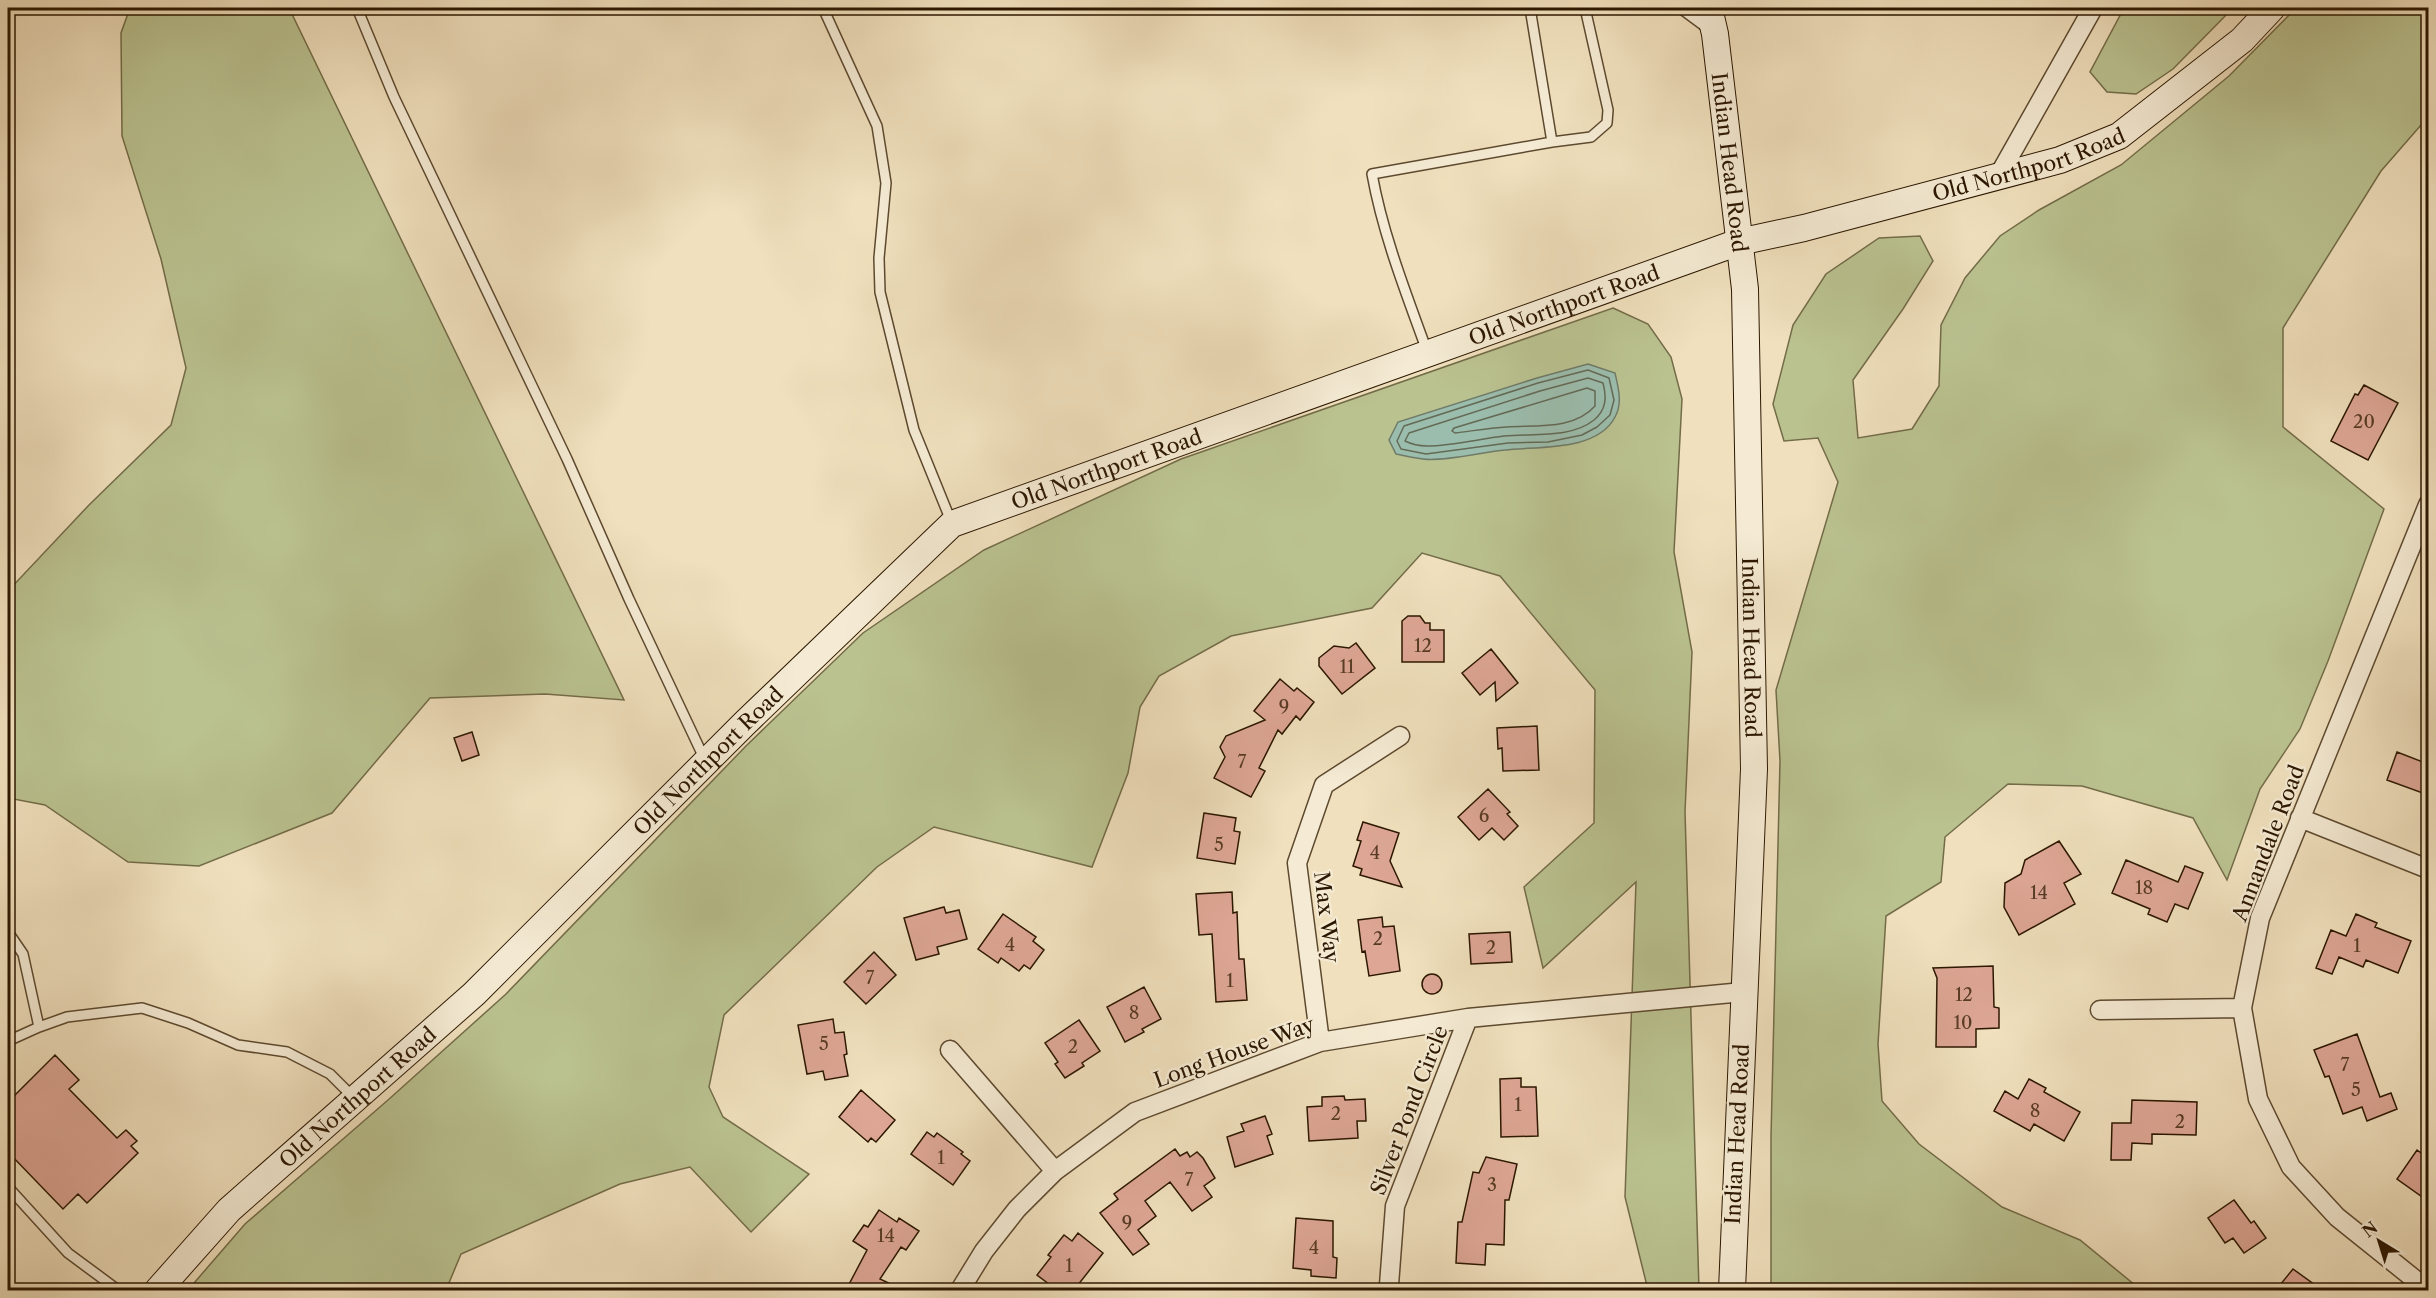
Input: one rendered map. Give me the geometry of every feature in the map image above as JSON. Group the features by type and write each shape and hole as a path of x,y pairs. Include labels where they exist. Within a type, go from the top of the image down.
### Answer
{"main road":[{"name":"Indian Head Road","path":"1709,8 1715,34 1745,289 1754,769 1732,1290"},
{"name":"Old Northport Road","path":"158,1290 229,1210 474,994 706,762 952,524 1429,355 1739,242 1803,228 2060,160 2119,135 2242,40 2272,8"}],"street":[{"path":"1999,175 2093,8"},
{"name":"Annandale Road","path":"2428,505 2260,918 2242,1008 2258,1099 2291,1167 2337,1217 2428,1290"},
{"name":"Max Way","path":"1320,1042 1297,863 1324,785 1400,736"},
{"path":"2301,818 2428,869"},
{"name":"Long House Way","path":"960,1290 990,1242 1017,1209 1055,1171 1135,1112 1320,1042 1468,1018 1743,992"},
{"path":"2100,1010 2242,1008"},
{"name":"Silver Pond Circle","path":"1391,1290 1389,1285 1395,1206 1468,1018"},
{"path":"950,1050 1055,1171"}],"lane":[{"path":"357,8 394,98 567,459 629,599 706,762"},
{"path":"823,8 877,126 886,183 879,258 880,292 914,430 952,524"},
{"path":"1530,8 1552,141"},
{"path":"1429,355 1389,244 1372,174 1552,141 1591,137 1607,123 1608,110 1585,8"},
{"path":"1680,8 1715,34"},
{"path":"8,932 23,954 39,1027"},
{"path":"8,1041 67,1017 142,1008 188,1023 238,1045 287,1052 330,1074 355,1098"},
{"path":"8,1187 68,1253 118,1290"}],"green space":[{"path":"130,8 289,8 624,700 545,694 430,698 332,813 199,866 128,862 45,805 8,798 8,591 89,505 171,425 186,368 161,259 122,136 121,33"},
{"path":"2124,8 2233,8 2173,69 2136,94 2107,92 2090,72"},
{"path":"2296,8 2428,8 2428,117 2381,171 2283,328 2283,427 2384,509 2328,661 2300,729 2260,789 2227,880 2193,818 2082,786 2008,784 1945,837 1941,882 1886,916 1878,1044 1882,1101 1919,1144 2002,1207 2080,1240 2141,1290 1771,1290 1771,1137 1780,761 1776,690 1838,482 1818,438 1784,441 1773,404 1793,325 1826,274 1879,238 1920,236 1933,261 1903,309 1853,380 1858,438 1912,429 1939,386 1941,325 1965,278 2000,236 2039,210 2121,165 2229,76"},
{"path":"1613,308 1648,324 1671,357 1682,399 1674,552 1692,652 1685,812 1699,1290 1648,1290 1625,1197 1636,882 1543,968 1524,887 1594,823 1595,690 1500,576 1422,553 1372,608 1231,636 1159,676 1140,707 1128,773 1092,867 934,827 877,867 724,1015 709,1087 723,1117 809,1174 751,1232 690,1167 620,1184 461,1254 446,1290 188,1290 245,1224 506,994 746,746 863,633 984,550 1181,459"}],"water":[{"path":"1588,364 1615,373 1619,406 1615,417 1606,428 1581,442 1431,460 1396,454 1389,440 1398,422"}],"building":[{"path":"2364,385 2398,403 2368,460 2331,441 2355,394 2358,395"},
{"path":"1408,616 1420,616 1425,623 1430,623 1430,630 1444,630 1444,662 1402,662 1402,621"},
{"path":"1356,643 1375,668 1342,694 1319,666 1319,658 1334,646 1349,648"},
{"path":"1491,649 1518,683 1496,701 1495,682 1480,695 1462,673"},
{"path":"1280,679 1294,691 1297,688 1314,702 1300,720 1296,716 1282,734 1278,730 1259,768 1265,771 1251,797 1214,778 1225,757 1220,747 1226,736 1265,720 1254,711"},
{"path":"1537,726 1539,770 1503,771 1502,748 1498,749 1497,728"},
{"path":"472,732 479,755 462,761 454,738"},
{"path":"2397,752 2428,764 2428,795 2387,780"},
{"path":"1488,789 1510,812 1507,814 1518,826 1504,840 1492,828 1479,840 1458,817"},
{"path":"1204,813 1236,818 1234,831 1240,832 1235,864 1197,858"},
{"path":"1363,822 1399,833 1390,861 1402,887 1360,875 1362,869 1353,866 1361,841 1357,840"},
{"path":"2059,841 2081,874 2064,883 2075,904 2019,935 2004,907 2005,883 2021,874 2025,860"},
{"path":"2126,860 2178,882 2185,866 2203,873 2188,909 2175,904 2167,922 2148,914 2150,909 2112,893"},
{"path":"1232,892 1233,913 1237,912 1239,959 1244,959 1247,1000 1216,1002 1212,934 1199,935 1196,894"},
{"path":"944,907 946,913 959,910 967,939 937,947 939,954 916,960 904,918"},
{"path":"1003,914 1036,937 1033,941 1044,950 1030,969 1024,965 1019,971 1001,958 998,963 978,949"},
{"path":"2356,914 2377,923 2375,927 2411,941 2398,973 2366,960 2363,967 2339,957 2332,974 2316,968 2331,930 2346,936"},
{"path":"1382,917 1383,927 1394,926 1400,971 1369,976 1365,951 1362,952 1358,920"},
{"path":"1510,932 1512,962 1471,964 1469,934"},
{"path":"874,952 896,975 866,1004 844,982"},
{"path":"1993,966 1994,1007 1999,1008 1999,1028 1976,1029 1976,1047 1936,1047 1937,978 1933,968"},
{"path":"1432,974 1439,977 1442,984 1439,991 1432,994 1425,991 1422,984 1425,977"},
{"path":"1144,987 1161,1019 1142,1029 1144,1032 1125,1042 1107,1007"},
{"path":"833,1019 835,1033 844,1032 847,1054 844,1055 848,1076 825,1080 823,1071 807,1074 798,1025"},
{"path":"1079,1020 1100,1051 1082,1063 1084,1066 1065,1078 1055,1064 1058,1062 1045,1043"},
{"path":"2357,1034 2380,1097 2391,1093 2397,1109 2367,1121 2362,1107 2343,1114 2329,1076 2325,1077 2314,1050"},
{"path":"55,1055 79,1080 69,1089 117,1138 126,1130 137,1141 131,1146 138,1153 87,1203 78,1194 63,1209 8,1152 8,1102"},
{"path":"1521,1078 1521,1087 1536,1087 1538,1136 1501,1137 1500,1079"},
{"path":"2029,1079 2046,1088 2044,1092 2080,1112 2064,1141 2034,1124 2030,1131 1994,1111 2005,1091 2018,1099"},
{"path":"861,1090 895,1120 876,1142 871,1138 868,1142 839,1117"},
{"path":"1344,1096 1345,1100 1365,1099 1366,1121 1357,1121 1358,1138 1309,1141 1307,1107 1322,1106 1322,1097"},
{"path":"2132,1100 2197,1102 2196,1135 2152,1134 2152,1144 2132,1143 2131,1160 2111,1160 2112,1123 2131,1123"},
{"path":"1265,1116 1272,1134 1267,1136 1273,1154 1235,1167 1227,1137 1244,1131 1241,1124"},
{"path":"927,1132 934,1137 937,1133 963,1152 961,1154 970,1161 953,1185 911,1154"},
{"path":"1175,1149 1180,1156 1187,1152 1190,1157 1197,1152 1203,1158 1215,1178 1204,1186 1212,1197 1192,1211 1170,1182 1145,1201 1156,1216 1138,1230 1149,1244 1133,1255 1100,1213 1118,1199 1114,1194"},
{"path":"2417,1150 2428,1158 2428,1201 2397,1179"},
{"path":"1486,1157 1517,1164 1509,1200 1505,1200 1504,1245 1486,1244 1485,1265 1456,1263 1458,1222 1462,1222 1473,1172 1479,1173"},
{"path":"2234,1200 2251,1223 2254,1221 2266,1238 2244,1253 2233,1238 2225,1243 2208,1218"},
{"path":"879,1210 897,1222 899,1218 919,1231 906,1250 901,1247 880,1279 903,1290 846,1290 867,1250 853,1241 864,1225 868,1227"},
{"path":"1296,1218 1333,1221 1333,1257 1337,1258 1336,1278 1311,1276 1311,1270 1293,1268"},
{"path":"1078,1233 1103,1253 1074,1290 1062,1284 1057,1290 1037,1275 1051,1257 1048,1255 1064,1235 1072,1241"},
{"path":"2293,1269 2322,1290 2276,1290"}]}
